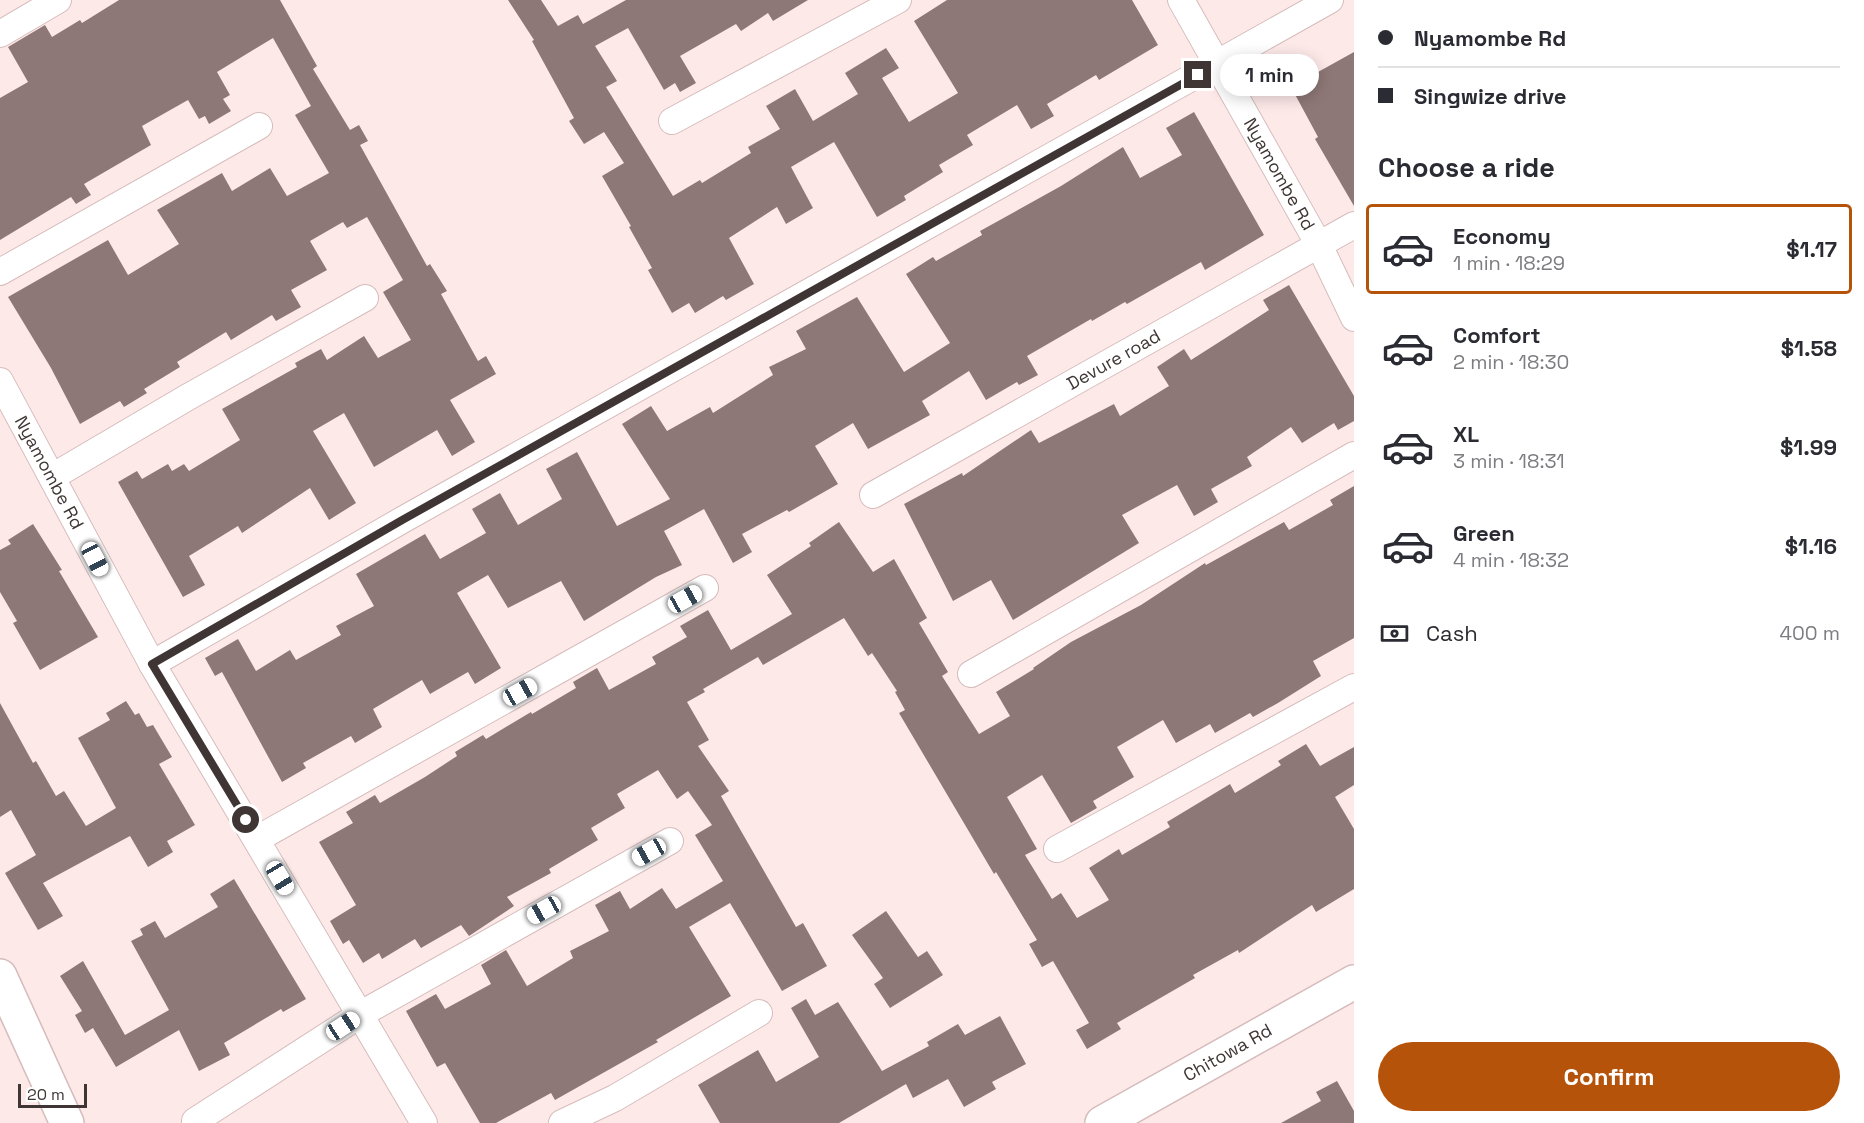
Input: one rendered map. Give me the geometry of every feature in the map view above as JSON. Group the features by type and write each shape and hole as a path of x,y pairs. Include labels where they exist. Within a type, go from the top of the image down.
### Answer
{"street":[{"path":"0,34 58,0"},
{"path":"672,121 898,0"},
{"name":"Nyamombe Rd","path":"1181,0 1319,245 1354,318"},
{"path":"152,664 404,519 1330,0"},
{"path":"0,272 259,126"},
{"name":"Devure road","path":"873,495 1354,225"},
{"path":"52,477 188,397 365,298"},
{"name":"Nyamombe Rd","path":"0,381 152,664 424,1123"},
{"path":"971,674 1354,455"},
{"path":"257,839 705,588"},
{"path":"1057,849 1354,687"},
{"path":"196,1123 195,1121 361,1014 670,840"},
{"path":"0,975 67,1123"},
{"name":"Chitowa Rd","path":"1102,1123 1354,982"},
{"path":"562,1123 615,1098 759,1013"}],"building":[{"path":"119,0 280,0 317,66 313,69 350,130 359,125 368,141 360,145 427,266 430,264 447,291 441,294 478,361 486,356 496,374 450,400 475,442 452,456 437,430 374,467 344,413 313,431 356,503 329,520 310,488 242,533 238,526 189,556 205,585 183,597 118,482 137,471 142,479 168,464 172,471 184,464 189,471 240,440 222,409 297,367 295,363 321,349 327,360 364,336 378,358 411,340 383,292 403,280 367,217 347,228 343,222 310,241 327,270 291,290 301,307 276,321 272,315 231,340 226,332 177,362 180,367 144,389 147,393 124,407 120,401 80,424 51,368 8,297 108,240 128,275 179,244 157,210 222,173 232,191 270,168 287,196 329,173 295,115 311,106 273,38 217,72 230,95 223,99 231,111 209,124 205,116 199,119 188,100 142,126 151,145 84,184 91,195 76,204 71,197 0,240 0,98 28,82 8,47 45,25 52,37 80,20 82,23"},
{"path":"508,0 541,0 558,26 578,15 583,24 626,0 808,0 773,21 768,13 741,31 736,24 680,56 696,83 680,92 675,83 664,90 628,28 595,46 617,81 606,87 673,196 700,180 702,183 751,153 748,147 780,129 766,106 795,89 813,121 858,94 845,73 886,48 899,68 882,78 909,122 958,93 914,21 947,0 1132,0 1158,45 1099,80 1096,75 1047,104 1054,116 1031,129 1017,105 967,135 973,145 939,165 943,172 904,196 906,200 877,217 834,142 791,167 813,208 786,224 777,207 729,238 754,284 726,300 723,296 695,313 689,303 672,313 648,270 652,268 629,227 631,226 602,176 624,163 604,132 584,144 569,121 574,118 532,41 534,40"},
{"path":"1354,52 1354,206 1315,139 1318,137 1291,87"},
{"path":"1194,112 1264,235 1205,270 1201,262 1127,304 1125,302 1092,321 1091,319 1027,356 1038,375 1019,385 1017,382 986,400 969,371 922,401 930,415 868,449 853,423 815,446 838,484 789,512 787,510 742,534 752,552 733,563 704,509 664,531 682,565 656,577 584,621 561,581 508,608 488,575 457,593 501,668 475,684 468,672 430,694 422,680 373,709 382,727 355,743 351,736 303,763 306,768 282,782 222,672 215,676 205,658 238,639 256,671 290,650 296,660 341,635 336,626 374,606 356,574 425,534 440,559 486,533 472,509 500,493 518,525 562,499 546,469 577,452 617,526 670,499 622,424 651,406 667,431 710,407 713,413 773,375 769,367 806,349 796,331 857,297 904,372 950,343 906,274 933,257 936,261 982,235 980,231 1061,186 1123,147 1140,178 1182,155 1166,128"},
{"path":"1289,285 1354,396 1354,421 1338,430 1334,423 1302,443 1291,427 1247,457 1252,466 1211,489 1218,502 1194,516 1177,485 1122,515 1139,543 1013,620 991,580 953,601 904,504 962,473 963,476 1031,430 1039,443 1114,404 1120,416 1169,386 1157,367 1184,349 1191,360 1269,310 1263,300"},
{"path":"1354,486 1354,638 1313,661 1321,676 1253,717 1250,713 1215,733 1210,724 1176,743 1163,720 1117,747 1134,777 1093,801 1097,808 1071,823 1042,775 1007,797 1037,849 1025,855 1052,899 1061,893 1077,918 1109,900 1089,868 1119,849 1122,855 1170,827 1167,822 1230,784 1235,793 1281,765 1278,761 1306,744 1320,766 1354,747 1354,785 1335,797 1354,829 1354,889 1316,912 1312,905 1239,953 1238,950 1193,975 1195,978 1117,1023 1121,1029 1087,1049 1076,1030 1089,1023 1053,961 1042,967 1029,944 1037,940 996,872 994,874 899,713 905,710 895,692 897,691 872,653 868,656 844,618 763,665 758,657 703,689 705,692 687,702 709,740 698,746 729,791 721,796 796,927 803,923 827,966 782,991 730,903 689,927 731,996 656,1040 658,1042 555,1100 551,1093 496,1123 480,1123 445,1063 437,1067 406,1011 436,994 445,1009 491,984 481,965 506,950 527,986 573,958 570,951 609,931 595,905 620,891 630,909 662,888 676,909 723,881 695,835 712,825 688,791 677,799 658,770 617,794 625,808 591,828 598,840 549,869 551,873 507,897 514,906 469,936 461,925 421,948 415,939 382,959 379,953 363,963 349,940 343,944 330,921 356,905 319,842 353,823 346,812 375,795 380,803 457,756 455,752 483,735 486,739 576,688 573,682 597,668 609,690 656,664 652,657 687,637 680,626 708,610 731,650 792,614 767,575 811,546 809,543 839,522 873,572 894,559 927,618 919,623 948,672 942,676 979,734 1010,716 996,692 1034,669 1071,642 1141,605 1205,563 1206,565 1284,522 1289,530 1333,505 1330,500"},
{"path":"33,524 62,570 59,571 98,637 40,670 13,623 17,621 0,592 0,550 11,544 8,540"},
{"path":"126,701 135,715 139,713 147,727 153,725 172,757 159,764 195,825 167,841 173,852 148,867 130,836 43,883 63,916 38,930 5,873 36,855 11,810 0,817 0,703 33,763 36,761 56,796 64,791 86,826 116,808 78,738 110,720 106,713"},
{"path":"234,879 306,999 283,1012 281,1009 224,1043 230,1055 199,1071 179,1030 116,1067 93,1028 85,1033 75,1015 82,1011 60,976 83,961 125,1035 169,1010 131,941 143,935 140,929 155,921 165,938 218,907 210,894"},
{"path":"886,911 918,957 927,951 943,975 890,1008 874,984 883,978 852,935"},
{"path":"806,999 815,1015 838,1002 882,1071 929,1046 927,1042 958,1024 965,1035 1000,1016 1026,1064 992,1082 996,1089 964,1107 948,1079 913,1098 906,1084 839,1123 720,1123 698,1085 758,1050 776,1082 819,1057 791,1008"},
{"path":"1337,1081 1354,1111 1354,1123 1281,1123 1321,1101 1316,1092"}],"route":[{"path":"246,820 152,664 404,519 1198,75"}]}
